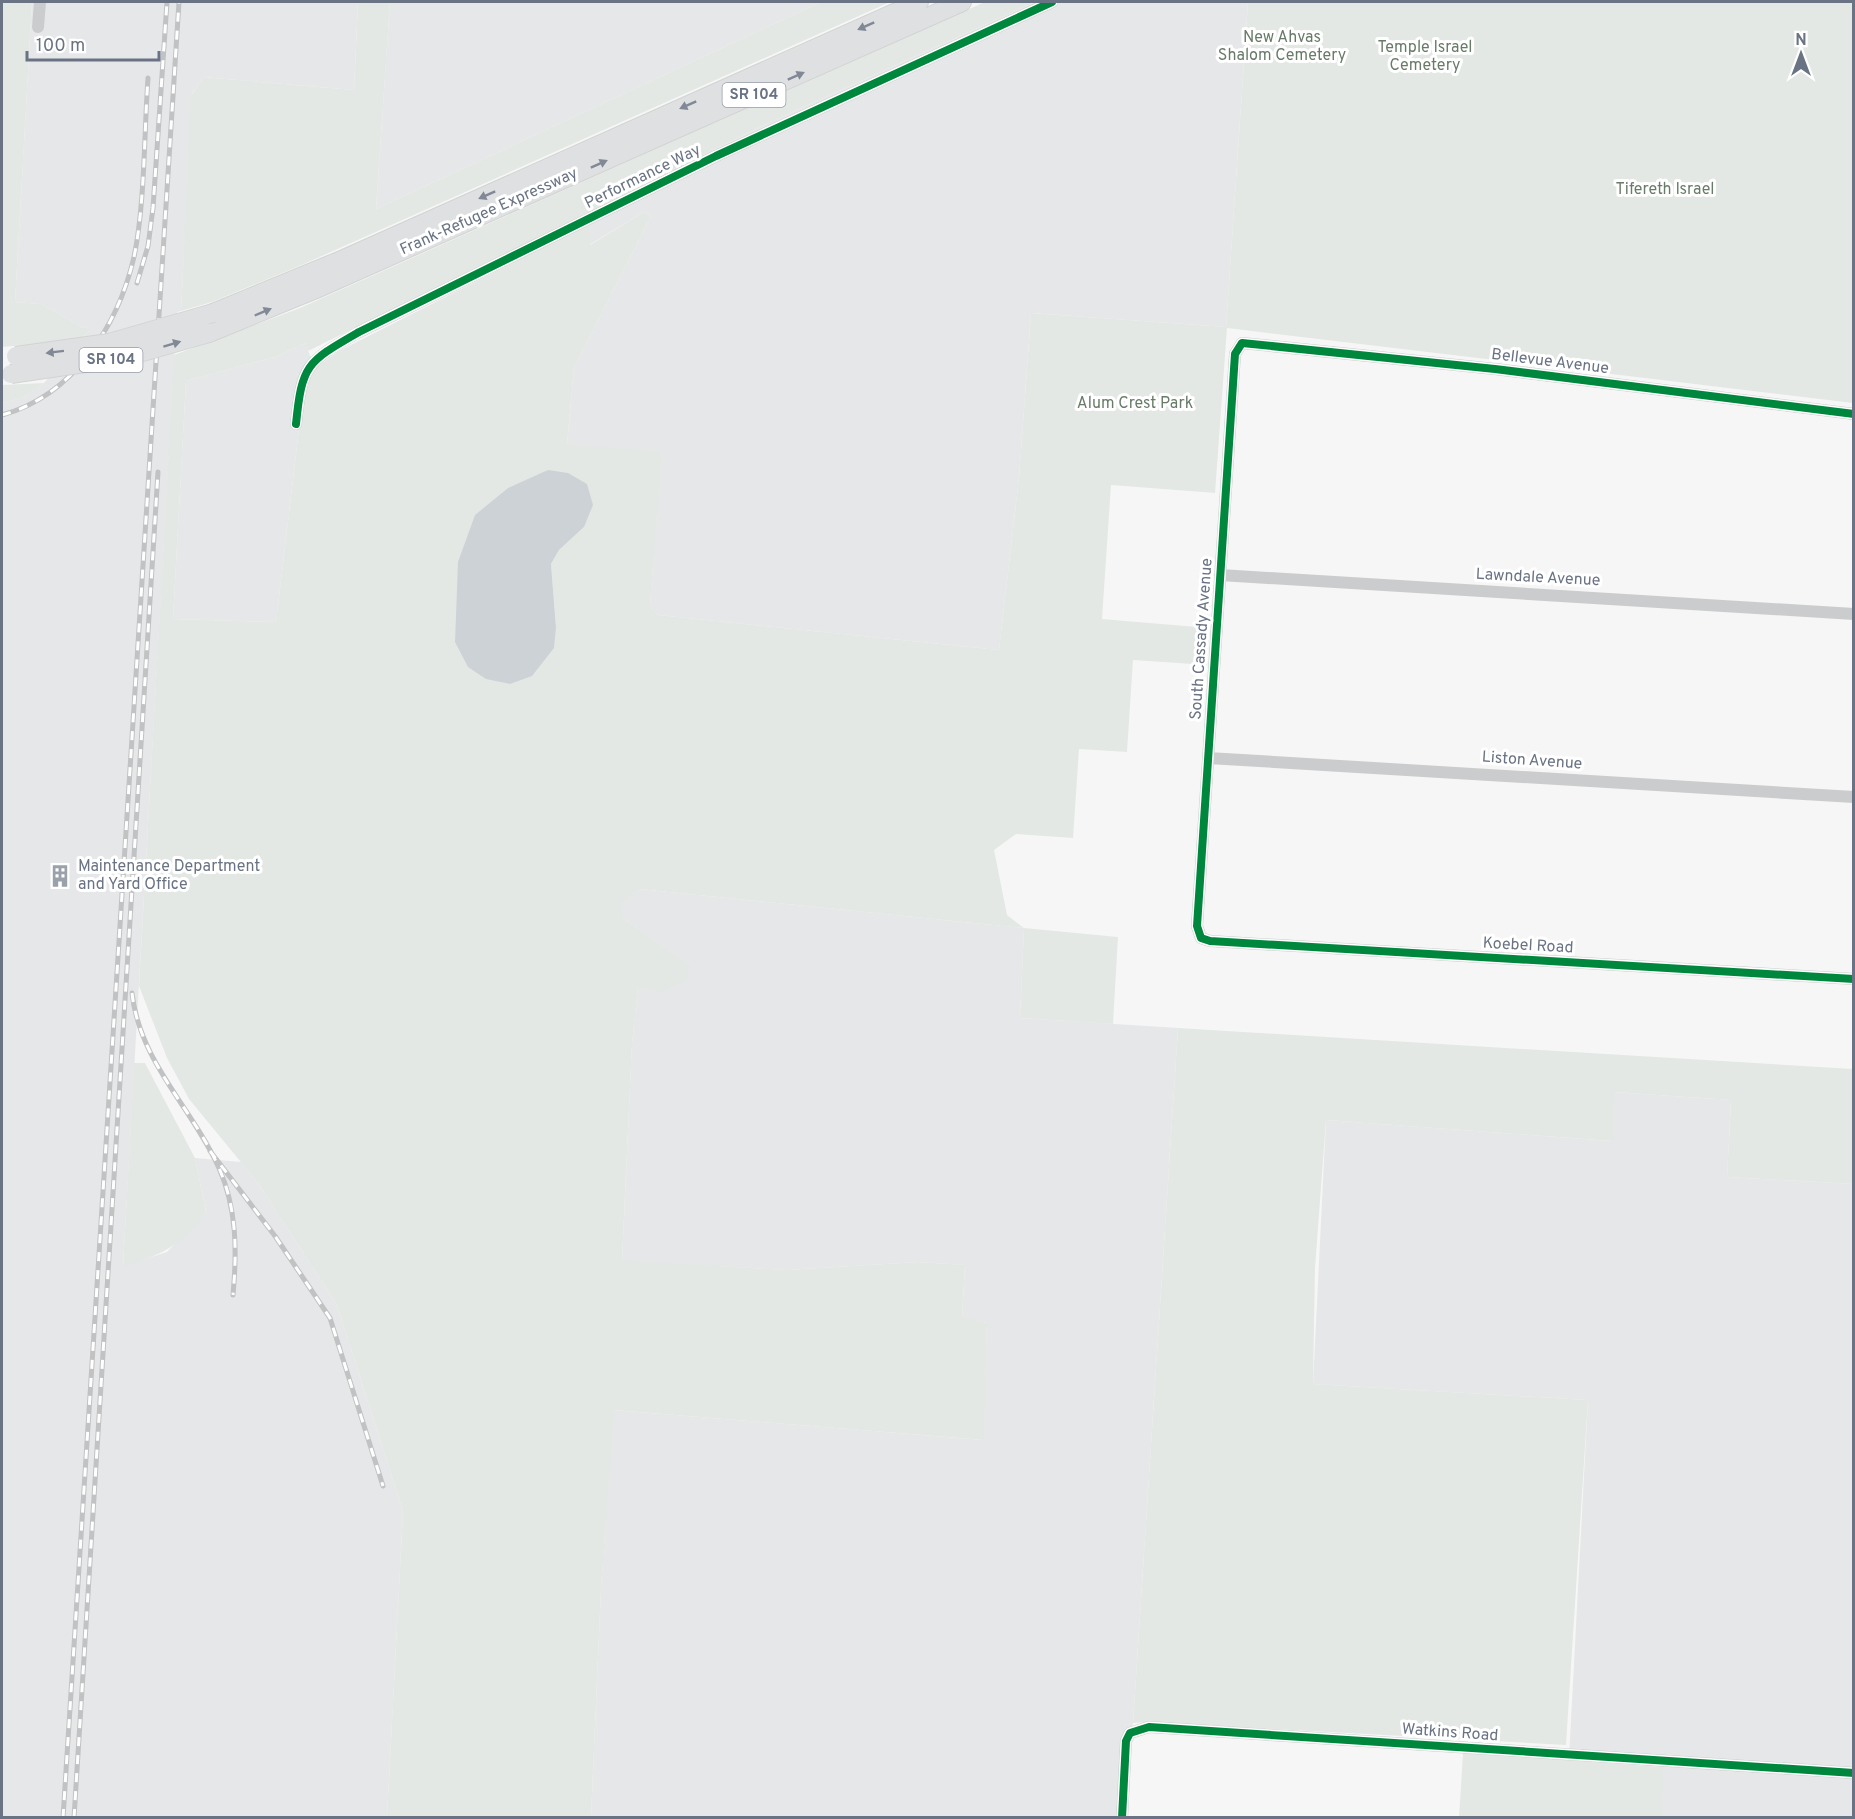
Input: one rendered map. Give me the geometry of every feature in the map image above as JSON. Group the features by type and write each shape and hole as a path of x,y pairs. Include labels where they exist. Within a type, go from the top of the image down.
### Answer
{"highway":[{"name":"Frank-Refugee Expressway","path":"8,366 109,343 213,313 344,259 919,2"},
{"name":"Frank-Refugee Expressway","path":"8,366 125,357 209,333 327,285 962,2"}],"street":[{"path":"38,27 40,2"},
{"name":"Performance Way","path":"296,424 300,387 306,370 318,356 359,332 716,156 1052,2"},
{"name":"Bellevue Avenue","path":"1242,343 1495,369 1854,414"},
{"name":"South Cassady Avenue","path":"1201,938 1197,927 1235,354 1242,343"},
{"name":"Lawndale Avenue","path":"1220,575 1854,614"},
{"name":"Liston Avenue","path":"1208,758 1854,797"},
{"name":"Koebel Road","path":"1201,938 1222,942 1854,979"},
{"name":"Watkins Road","path":"1122,1818 1126,1741 1130,1733 1149,1727 1854,1773"}],"shaded area":[{"path":"32,2 358,2 354,90 203,77 192,94 181,311 177,312 123,1266 167,1252 206,1212 195,1158 241,1162 258,1183 337,1305 403,1511 387,1817 2,1818 2,403 22,398 44,383 92,327 84,328 41,304 15,302"},
{"path":"390,2 821,2 376,209"},
{"path":"1035,2 1248,2 1226,327 1031,313 1019,478 999,650 658,615 650,605 661,453 567,445 574,368 651,216 644,212 589,245 589,212 766,124"},
{"path":"305,343 315,368 303,395 276,622 173,619 186,381 278,356"},
{"path":"548,470 568,473 587,484 593,505 584,527 559,550 551,564 556,627 554,648 532,676 510,684 486,679 468,667 455,642 458,562 475,515 508,488"},
{"path":"639,889 1024,928 1020,1018 1178,1028 1133,1723 1121,1817 591,1818 601,1589 613,1410 983,1440 987,1323 962,1318 965,1265 918,1262 786,1270 622,1261 632,1044 638,986 689,966 624,919 619,904"},
{"path":"1613,1092 1731,1100 1727,1177 1853,1184 1853,1817 1662,1817 1662,1767 1569,1758 1588,1400 1313,1384 1326,1120 1611,1141"}],"green space":[{"path":"2,2 32,2 15,302 41,304 84,328 93,326 81,340 2,347"},
{"path":"358,2 390,2 376,209 821,2 890,2 304,264 212,302 181,311 191,96 203,77 354,90"},
{"path":"985,2 1035,2 766,124 308,351 305,343 278,356 186,381 173,619 276,622 303,395 315,368 339,351 589,224 590,245 644,212 651,216 574,368 567,444 662,452 650,605 658,615 999,650 1019,478 1031,313 1226,327 1248,2 1853,2 1853,403 1227,328 1215,493 1111,485 1102,619 1209,628 1207,665 1133,660 1127,752 1079,749 1073,838 1016,834 994,850 1007,915 1024,928 639,889 620,904 624,919 690,966 686,981 661,992 638,987 632,1044 622,1260 786,1270 918,1262 965,1265 962,1317 987,1323 984,1440 614,1410 601,1589 591,1817 387,1817 403,1511 337,1305 258,1183 189,1099 167,1058 139,986 174,355 300,308","holes":["584,527 559,550 551,564 556,627 458,562"]},
{"path":"44,383 22,398 2,403 2,385"},
{"path":"1024,928 1118,937 1113,1024 1020,1018"},
{"path":"1178,1028 1853,1069 1853,1184 1727,1177 1731,1100 1614,1092 1612,1141 1326,1120 1315,1268 1313,1384 1588,1400 1566,1745 1150,1722 1133,1723"},
{"path":"134,1063 145,1063 195,1158 206,1212 179,1242 170,1248 123,1267"},
{"path":"1463,1753 1663,1767 1662,1817 1459,1818"}],"railway":[{"path":"137,283 148,246 153,208 167,2"},
{"path":"63,1818 179,2"},
{"path":"2,415 27,406 50,392 71,375 89,355 117,308 127,283 138,236 148,78"},
{"path":"74,1818 158,472"},
{"path":"132,993 145,1041 168,1084 208,1146 225,1183 234,1230 233,1295"},
{"path":"210,1151 275,1236 330,1318 383,1486"}],"cycle path":[{"path":"296,424 301,389 310,367 318,358 359,332 716,156 1052,2"},
{"path":"1854,414 1495,369 1242,343 1235,354 1197,926 1201,938 1210,941 1854,979"},
{"path":"1122,1818 1126,1741 1130,1733 1149,1727 1854,1773"}],"place":[{"name":"Maintenance Department and Yard Office","path":"60,876"}],"park label":[{"name":"New Ahvas Shalom Cemetery","path":"1282,47"},
{"name":"Temple Israel Cemetery","path":"1425,57"},
{"name":"Tifereth Israel","path":"1665,190"},
{"name":"Alum Crest Park","path":"1135,404"}]}
